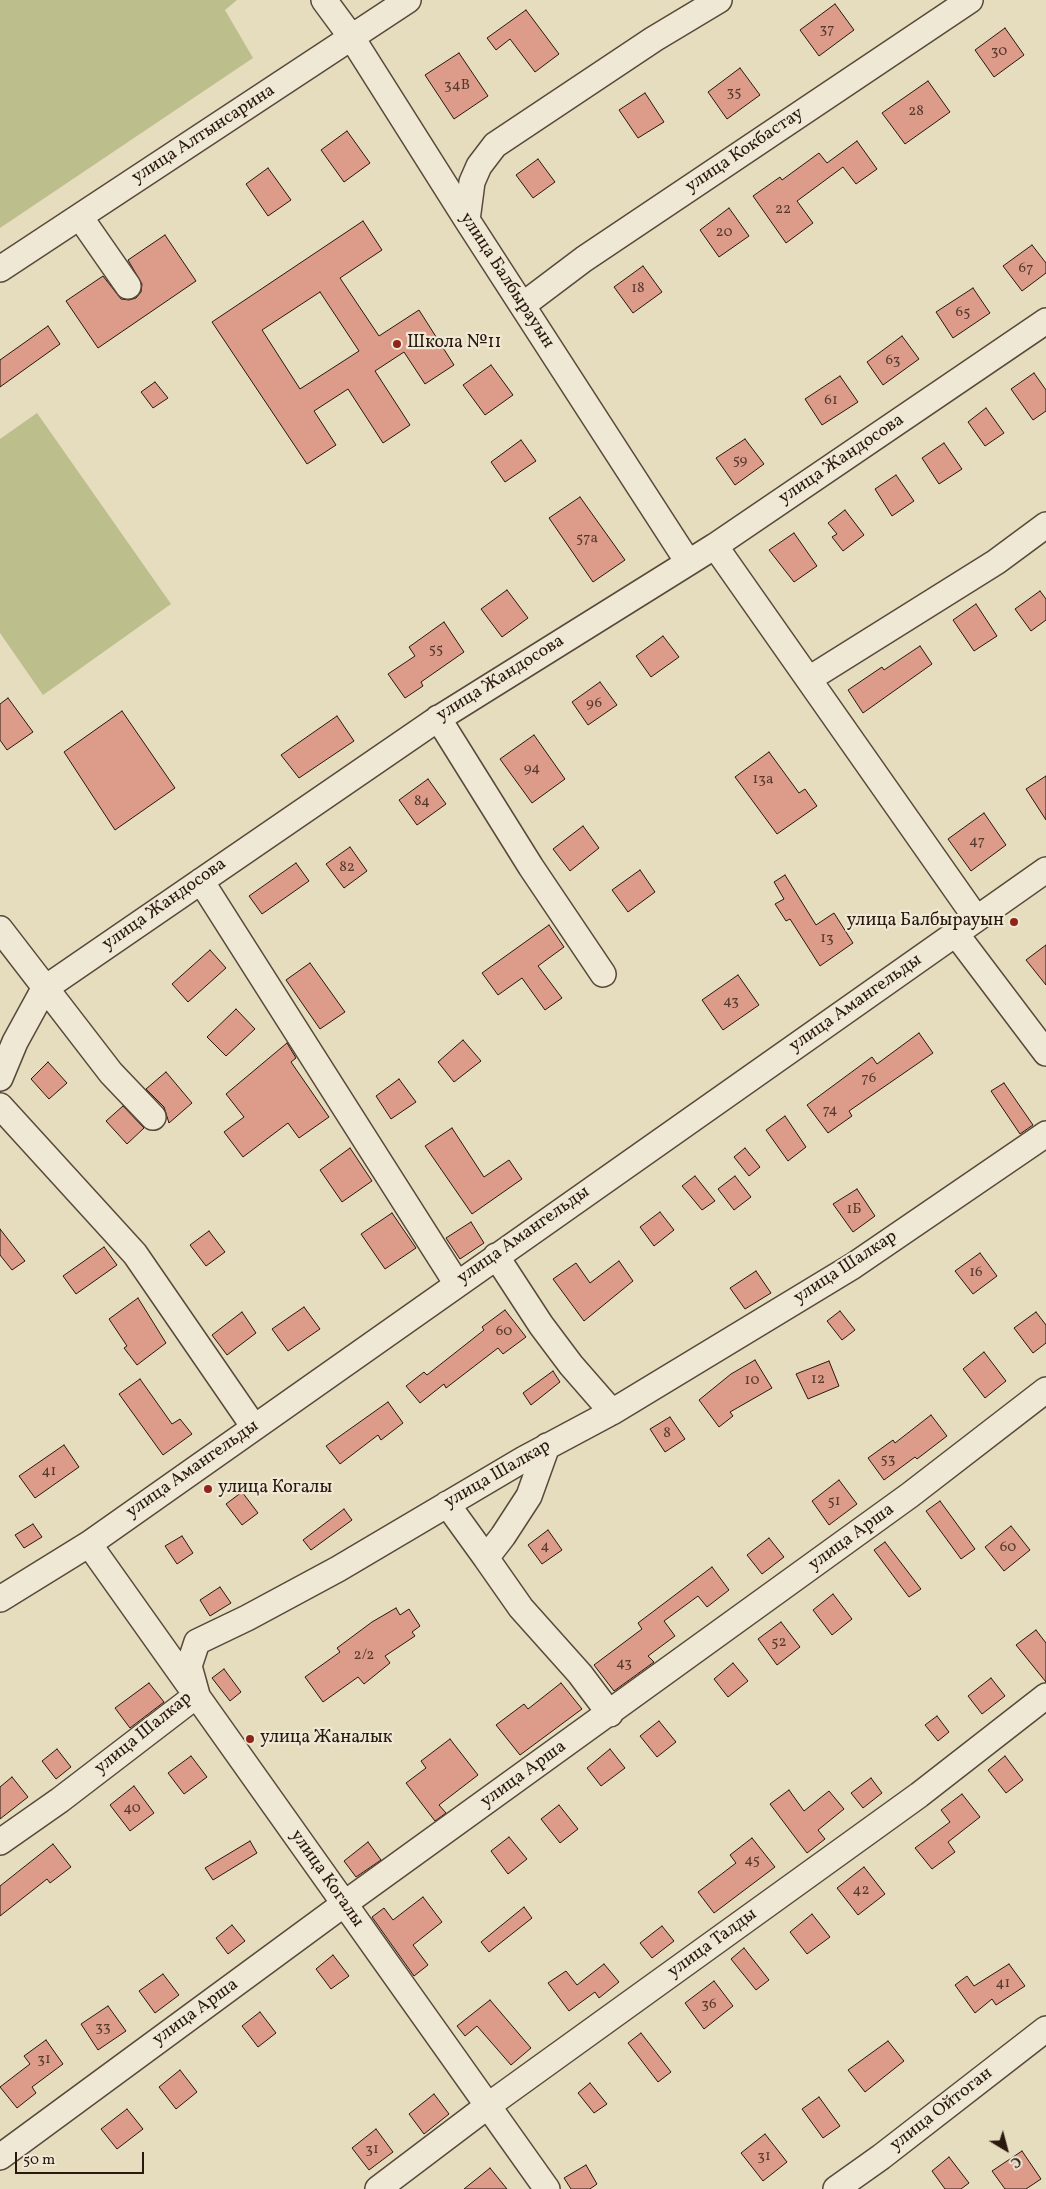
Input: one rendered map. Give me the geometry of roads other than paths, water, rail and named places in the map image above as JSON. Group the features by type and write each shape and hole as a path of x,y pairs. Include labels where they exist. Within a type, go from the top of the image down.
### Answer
{"street":[{"name":"улица Балбырауын","path":"324,0 352,38 466,220 523,305 688,562"},
{"name":"улица Алтынсарина","path":"0,270 408,0"},
{"path":"466,220 472,182 479,166 495,145 654,38 719,0"},
{"name":"улица Кокбастау","path":"523,305 584,259 970,0"},
{"path":"80,217 128,286"},
{"name":"улица Жандосова","path":"0,1078 15,1042 44,989 438,718 715,546 1046,321"},
{"path":"809,679 996,562 1046,526"},
{"path":"715,546 976,918"},
{"path":"438,718 531,867 603,974"},
{"name":"улица Амангельды","path":"0,1599 89,1544 1046,870"},
{"path":"201,881 457,1284"},
{"path":"0,929 44,989 111,1073 154,1117"},
{"path":"956,934 1046,1053"},
{"path":"0,1106 135,1254 254,1427"},
{"name":"улица Шалкар","path":"0,1842 60,1800 197,1695 189,1666 197,1642 247,1618 338,1569 547,1446 612,1412 853,1266 1046,1134"},
{"path":"496,1256 566,1358 612,1412"},
{"name":"улица Арша","path":"0,2157 344,1904 610,1714 910,1495 1046,1390"},
{"path":"486,1558 529,1496 547,1446"},
{"path":"447,1504 521,1608 580,1674 610,1714"},
{"name":"улица Когалы","path":"89,1544 547,2189"},
{"name":"улица Талды","path":"378,2189 489,2105 918,1795 1046,1696"},
{"name":"улица Ойтоган","path":"836,2189 881,2157 1046,2029"}],"place":[{"name":"Школа №11","path":"397,344"},
{"name":"улица Балбырауын","path":"1014,922"},
{"name":"улица Когалы","path":"208,1489"},
{"name":"улица Жаналык","path":"250,1739"}]}
